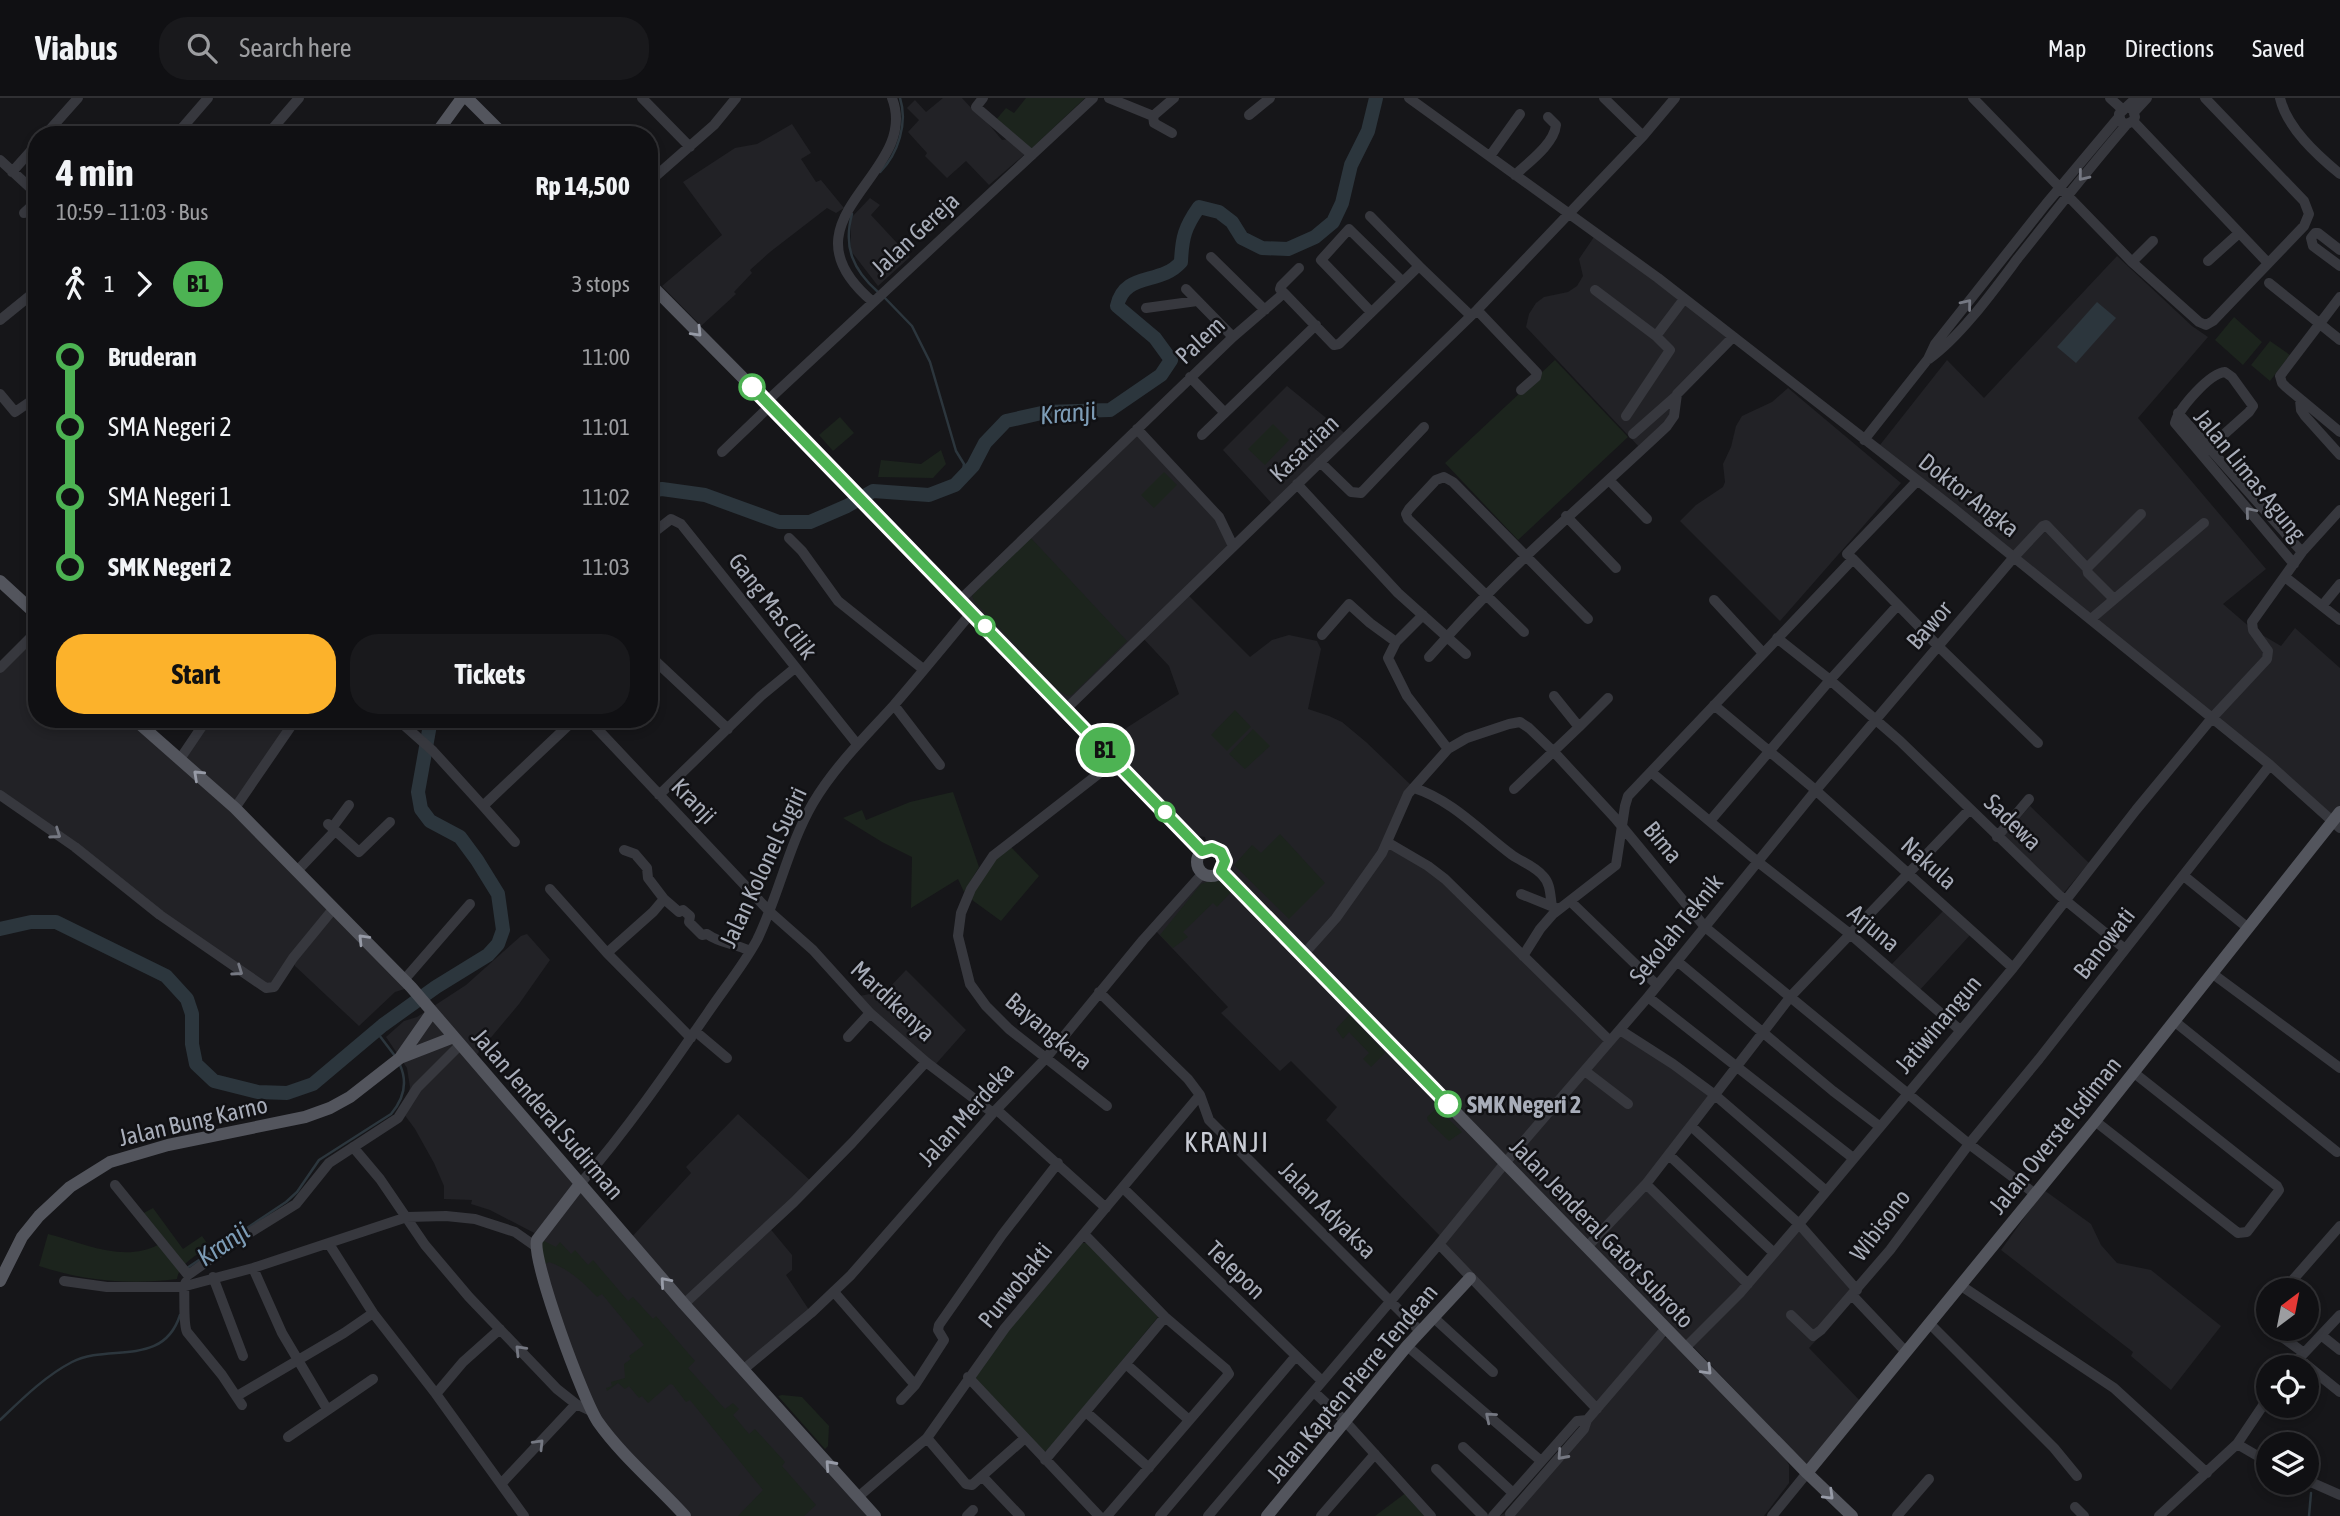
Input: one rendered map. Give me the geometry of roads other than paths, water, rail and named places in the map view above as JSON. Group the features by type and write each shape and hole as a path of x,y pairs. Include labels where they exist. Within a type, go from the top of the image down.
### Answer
{"main road":[{"path":"442,126 462,98"},
{"path":"467,98 495,126"},
{"path":"658,292 849,485 1202,851"},
{"path":"0,581 28,607"},
{"name":"Jalan Jenderal Sudirman","path":"144,728 235,808 407,984 684,1304 875,1516"},
{"name":"Jalan Jenderal Sudirman","path":"155,728 170,743 177,756"},
{"name":"Jalan Overste Isdiman","path":"1807,1473 2337,821"},
{"path":"1212,848 1221,852 1225,861 1221,871 1211,875 1203,873 1197,864 1202,851 1212,848"},
{"name":"Jalan Jenderal Gatot Subroto","path":"1221,871 1852,1516"},
{"path":"397,1061 430,1010"},
{"path":"397,1061 457,1041"},
{"name":"Jalan Bung Karno","path":"0,1281 22,1237 39,1216 71,1187 110,1162 167,1145 304,1117 330,1108 350,1097 397,1061"},
{"path":"580,1184 537,1240 536,1246 566,1346 592,1411 610,1438 685,1516"},
{"name":"Jalan Kapten Pierre Tendean","path":"1267,1516 1407,1346 1470,1278"}],"street":[{"path":"53,126 78,98"},
{"path":"184,126 208,98"},
{"path":"275,126 299,98"},
{"path":"642,98 690,147"},
{"path":"658,174 714,125 736,98"},
{"path":"875,301 861,292 849,277 841,259 840,232 849,205 884,160 895,136 897,123 892,98"},
{"path":"983,98 976,107 1032,155"},
{"name":"Jalan Gereja","path":"722,452 875,301 1093,98"},
{"path":"1110,98 1153,116"},
{"path":"1153,116 1174,98"},
{"path":"1249,116 1270,98"},
{"name":"Doktor Angka","path":"1409,98 1733,337 2014,557 2337,821"},
{"path":"1604,98 1643,136"},
{"name":"Kasatrian","path":"1066,709 1473,313 1643,136 1675,98"},
{"path":"1973,98 2132,262 2206,326 2214,321 2304,226 2309,209 2205,98"},
{"path":"2110,98 2268,263"},
{"path":"2127,115 2136,98"},
{"path":"1864,440 1928,359 1935,344 2046,204 2063,192 2127,115 2147,98"},
{"path":"2280,98 2290,120 2316,154 2340,174"},
{"path":"1490,156 1520,114"},
{"path":"1153,116 1154,123 1172,133"},
{"path":"1516,175 1542,149 1556,129 1556,125 1548,117"},
{"path":"12,172 28,154"},
{"path":"0,160 28,186"},
{"path":"1928,359 1941,350 2000,283 2056,212 2063,192"},
{"path":"2046,204 2056,212"},
{"path":"24,212 28,209"},
{"path":"1370,216 1419,266 1537,373 1521,390"},
{"path":"1371,312 1321,260 1349,229 1402,281"},
{"path":"2340,250 2318,233 2311,238 2313,246 2340,266"},
{"path":"2208,261 2238,234"},
{"path":"2132,262 2153,242"},
{"path":"2009,251 2019,257"},
{"path":"1211,257 1265,310"},
{"path":"1284,293 1337,345 1419,266"},
{"name":"Palem","path":"960,600 1233,337 1284,293 1280,289 1281,286 1299,268"},
{"path":"1990,275 2000,283"},
{"path":"2269,283 2340,340"},
{"path":"1185,289 1233,337"},
{"path":"1595,290 1656,336 1670,350 1626,415"},
{"path":"0,320 28,297"},
{"path":"2340,297 2280,376 2281,383 2340,432"},
{"path":"1656,336 1684,299"},
{"path":"1146,308 1197,301"},
{"path":"1202,435 1316,325"},
{"path":"1633,434 1675,397 1733,337"},
{"name":"Jalan Limas Agung","path":"2206,451 2253,406 2232,377 2225,372 2216,374 2178,413 2175,424 2206,451 2294,564"},
{"path":"1191,377 1225,413"},
{"path":"0,394 15,412 28,403"},
{"path":"1429,657 1485,595 1566,516 1609,480 1673,419 1675,397"},
{"path":"2300,400 2305,416 2340,456"},
{"path":"1320,462 1351,492 1361,493 1424,427"},
{"path":"1137,429 1219,517 1233,546"},
{"path":"1524,632 1406,516 1409,509 1436,480 1444,477 1453,482 1588,618"},
{"path":"1609,480 1647,519"},
{"path":"1917,481 1847,554 2038,743"},
{"path":"1297,484 1398,593 1466,654"},
{"name":"Jalan Limas Agung","path":"2239,490 2302,552"},
{"path":"2340,510 2302,552 2285,577 2340,620"},
{"path":"2114,599 2088,573 2087,568 2141,514"},
{"path":"1566,516 1616,568"},
{"name":"Gang Mas Cilik","path":"658,529 671,519 676,520 857,744"},
{"path":"2091,619 2204,523"},
{"name":"Bawor","path":"1876,720 2014,557 2046,525 2087,568"},
{"path":"2270,535 2279,528"},
{"path":"789,538 802,551 838,601 923,669"},
{"path":"1523,956 1555,908 1570,901 1616,865 1628,796 1853,559"},
{"name":"Jatiwinangun","path":"1685,1348 1748,1284 1799,1224 2012,968 2212,718 2267,659 2267,647 2253,630 2252,622 2285,577"},
{"path":"2322,606 2340,584"},
{"path":"1714,600 1763,653"},
{"path":"1322,635 1349,604 1396,642"},
{"path":"1710,821 1898,605"},
{"name":"Jalan Kolonel Sugiri","path":"580,1184 599,1163 750,951 770,912 783,868 800,828 837,767 894,705 972,612"},
{"path":"1423,615 1396,642 1390,653 1391,666 1407,696 1448,749"},
{"name":"Sadewa","path":"1777,638 1876,720 2064,901 2125,950"},
{"path":"0,668 28,640"},
{"path":"658,663 728,729"},
{"path":"662,798 761,696 795,668"},
{"path":"1554,696 1579,727"},
{"path":"1514,789 1608,698"},
{"path":"894,705 940,765"},
{"name":"Nakula","path":"1714,705 1816,790 2012,968"},
{"name":"Sekolah Teknik","path":"1208,1516 1648,997 1876,720"},
{"name":"Bima","path":"1303,955 1336,918 1382,853 1408,794 1448,749 1467,738 1520,722 1555,752 1623,828 1705,927 1969,1144 2034,1194"},
{"path":"177,756 200,728"},
{"path":"235,808 290,728"},
{"path":"408,728 433,751 515,842"},
{"path":"483,806 565,728"},
{"name":"Kranji","path":"596,728 770,912"},
{"name":"Bayangkara","path":"1107,1106 1009,1029 986,1006 970,984 958,936 961,913 971,889 993,856 1115,761"},
{"name":"Banowati","path":"1969,1144 2270,765"},
{"name":"Arjuna","path":"1651,772 1758,862 1850,934 1960,1030"},
{"path":"1414,789 1427,792 1513,856 1541,873 1549,885 1555,908"},
{"path":"0,796 75,847 160,915 266,988 274,987 293,958 334,908"},
{"path":"1997,837 2029,799"},
{"path":"297,871 349,805"},
{"path":"1587,1247 1646,1184 1790,996 1970,809"},
{"path":"332,828 359,852 390,822"},
{"path":"1387,842 1445,879 1610,1041"},
{"path":"624,850 635,854 647,868 648,878 664,899 679,912 683,910 690,916 690,922 702,935 706,934 722,943 750,951"},
{"name":"Jalan Merdeka","path":"744,1369 834,1292 995,1111 1046,1058 1099,992 1203,873"},
{"path":"2184,876 2248,928"},
{"path":"550,889 607,953 693,1034 727,1058"},
{"path":"1521,894 1555,908"},
{"path":"607,953 664,899"},
{"path":"1570,901 1657,985"},
{"path":"407,984 470,904"},
{"name":"Mardikenya","path":"770,912 813,950 870,1013 926,1062 995,1111"},
{"path":"1677,961 1879,1126"},
{"path":"2213,974 2340,1068"},
{"name":"Jalan Adyaksa","path":"1099,992 1188,1079 1200,1096 1209,1120 1420,1331"},
{"path":"1648,997 1853,1158"},
{"path":"848,1037 870,1013"},
{"path":"2174,1021 2337,1152"},
{"path":"1620,1030 1715,1095 1825,1191"},
{"path":"182,1280 233,1243 296,1204 322,1170 398,1118 417,1088 457,1041"},
{"path":"684,1304 803,1192 926,1062"},
{"path":"1585,1071 1628,1104"},
{"path":"2095,1121 2238,1233 2247,1232 2277,1193 2277,1186 2133,1072"},
{"name":"Purwobakti","path":"858,1497 927,1438 968,1377 1006,1328 1200,1096"},
{"path":"995,1111 1058,1163 1106,1208"},
{"path":"1691,1126 1799,1224 1906,1352"},
{"name":"Wibisono","path":"1791,1315 1813,1336 1821,1331 1890,1250 1969,1144"},
{"path":"353,1147 380,1179 425,1245 499,1329 576,1404 592,1411"},
{"path":"1669,1155 1774,1253"},
{"path":"901,1400 915,1385 944,1340 938,1330 939,1325 1058,1163"},
{"path":"1646,1184 1748,1284"},
{"path":"116,1185 182,1280 187,1332 240,1401 373,1313"},
{"name":"Telepon","path":"1123,1188 1322,1381"},
{"path":"64,1281 107,1287 214,1277 253,1268 407,1217 446,1216 475,1219 515,1232 536,1246"},
{"path":"2295,1278 2340,1227"},
{"path":"1084,1234 1165,1317 1228,1372 1228,1377 1107,1516"},
{"path":"329,1244 373,1313 436,1394 524,1516"},
{"path":"1439,1244 1597,1409"},
{"path":"253,1268 282,1333 327,1409"},
{"path":"214,1277 243,1356"},
{"path":"1960,1285 2114,1388 2207,1473"},
{"path":"834,1292 915,1385"},
{"path":"2303,1355 2340,1315"},
{"path":"1045,1460 1165,1317"},
{"path":"1433,1317 1493,1373"},
{"path":"1929,1323 2054,1448 2077,1476"},
{"path":"1501,1507 1512,1515 1584,1429 1587,1420 1666,1328"},
{"path":"436,1394 463,1362 499,1329"},
{"path":"2321,1335 2340,1350"},
{"path":"2281,1341 2294,1355"},
{"path":"1407,1346 1541,1461"},
{"path":"1160,1516 1295,1357"},
{"path":"1126,1364 1189,1420"},
{"path":"2319,1376 2340,1392"},
{"path":"968,1377 1099,1516"},
{"path":"288,1437 373,1379"},
{"path":"1314,1391 1431,1516"},
{"path":"501,1483 576,1404"},
{"path":"1086,1412 1149,1468"},
{"path":"2161,1515 2237,1444 2256,1416"},
{"path":"1493,1516 1577,1421 1587,1420"},
{"path":"927,1438 966,1484 972,1485 1025,1438"},
{"path":"2237,1444 2256,1455"},
{"path":"1462,1447 1513,1492"},
{"path":"1321,1516 1375,1454"},
{"path":"1436,1469 1483,1516"},
{"path":"1772,1516 1807,1473"},
{"path":"982,1476 1020,1516"},
{"path":"1897,1516 1929,1479"},
{"path":"2319,1486 2340,1495"},
{"path":"2074,1507 2084,1516"}],"waterway":[{"path":"880,172 892,156 900,138 903,118 900,98"},
{"name":"Kranji","path":"658,490 705,495 779,522 810,522 873,491 929,495 955,485 973,466 985,443 1006,421 1046,412 1110,410 1161,375 1171,360 1155,338 1117,306 1121,295 1135,283 1163,274 1181,262 1185,233 1199,207 1219,212 1232,222 1242,238 1262,248 1288,249 1315,237 1333,222 1342,203 1351,165 1368,131 1376,98"},
{"path":"852,214 849,237 852,257 862,275 878,292"},
{"path":"883,296 912,326 930,362 956,451 964,464 962,477"},
{"name":"Kranji","path":"0,929 31,922 56,922 166,976 187,999 192,1014 192,1044 196,1064 214,1081 258,1092 287,1093 313,1084 383,1025 436,987 488,955 498,944 503,930 498,894 477,860 460,837 430,821 421,809 418,792 429,728"},
{"name":"Kranji","path":"376,1031 395,1056"},
{"name":"Kranji","path":"187,1268 286,1202 297,1192 319,1160 391,1114 403,1091 404,1078 400,1065"},
{"name":"Kranji","path":"0,1420 34,1388 72,1362 102,1354 148,1348 161,1342 172,1331 180,1315"},
{"path":"2309,1516 2311,1495"}],"place":[{"name":"SMK Negeri 2","path":"1448,1104"}],"district":[{"name":"KRANJI","path":"1227,1142"}]}
